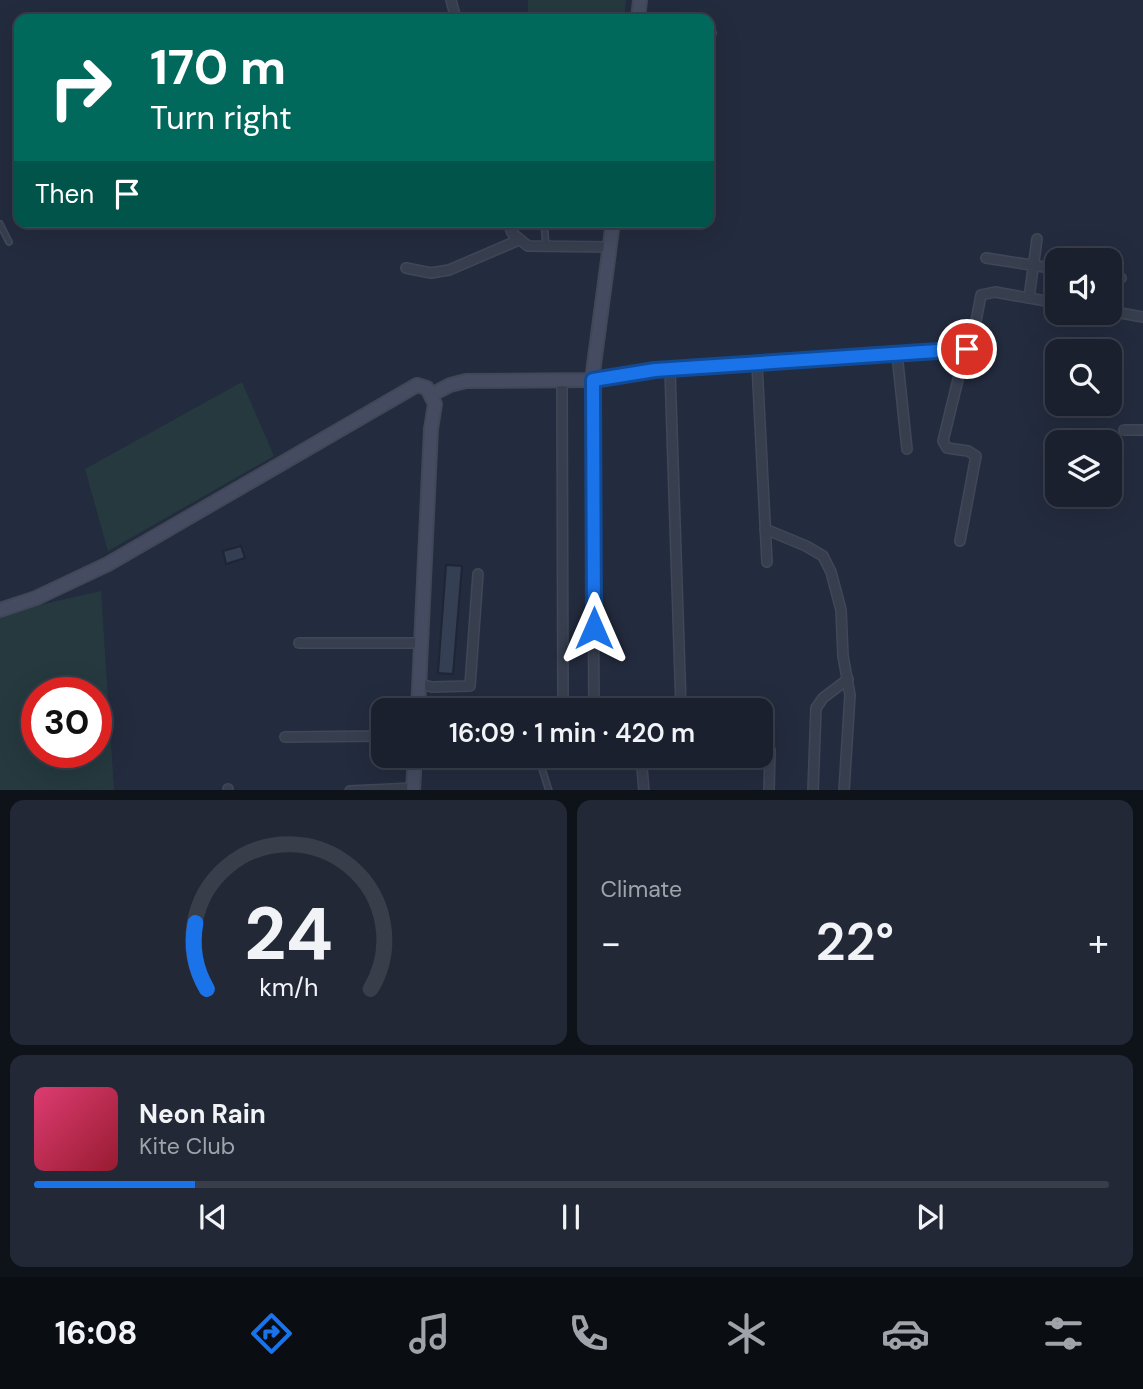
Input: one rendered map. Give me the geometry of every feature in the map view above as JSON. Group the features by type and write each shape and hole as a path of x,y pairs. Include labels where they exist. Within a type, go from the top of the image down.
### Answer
{"street":[{"path":"512,228 519,240 528,246 610,247"},
{"path":"594,698 593,380 612,228"},
{"path":"1029,298 1037,239"},
{"path":"406,268 431,274 449,270 519,240"},
{"path":"986,258 1045,267"},
{"path":"960,541 976,456 968,451 947,448 943,441 965,351 972,342 981,295 995,292 1045,301"},
{"path":"1122,314 1143,317"},
{"path":"431,395 450,385 466,381 593,380 670,370 965,351"},
{"path":"897,354 907,449"},
{"path":"757,364 767,562"},
{"path":"670,370 681,698"},
{"path":"562,381 563,698"},
{"path":"0,610 36,598 108,564 417,385 427,388 435,404 431,429 419,698"},
{"path":"1124,430 1143,430"},
{"path":"765,529 823,556 831,572 841,610 843,656 850,695 844,790"},
{"path":"420,684 432,687 470,685 478,574"},
{"path":"299,643 421,643"},
{"path":"813,790 816,708 823,698 848,678"},
{"path":"285,737 371,736"},
{"path":"350,790 413,789 415,768"},
{"path":"642,768 644,790"},
{"path":"769,790 770,768"}],"lane":[{"path":"0,224 9,242"},
{"path":"544,228 546,246"},
{"path":"542,768 549,790"}],"shaded area":[{"path":"528,0 626,0 625,14 528,14"},
{"path":"242,382 274,456 108,551 85,469"},
{"path":"101,591 107,677 21,677 21,768 112,768 112,759 114,790 0,790 0,614"}],"building":[{"path":"241,546 245,558 226,564 223,551"},
{"path":"446,565 462,566 453,674 438,673"}],"route":[{"path":"594,628 593,380 655,370 967,349"}]}
